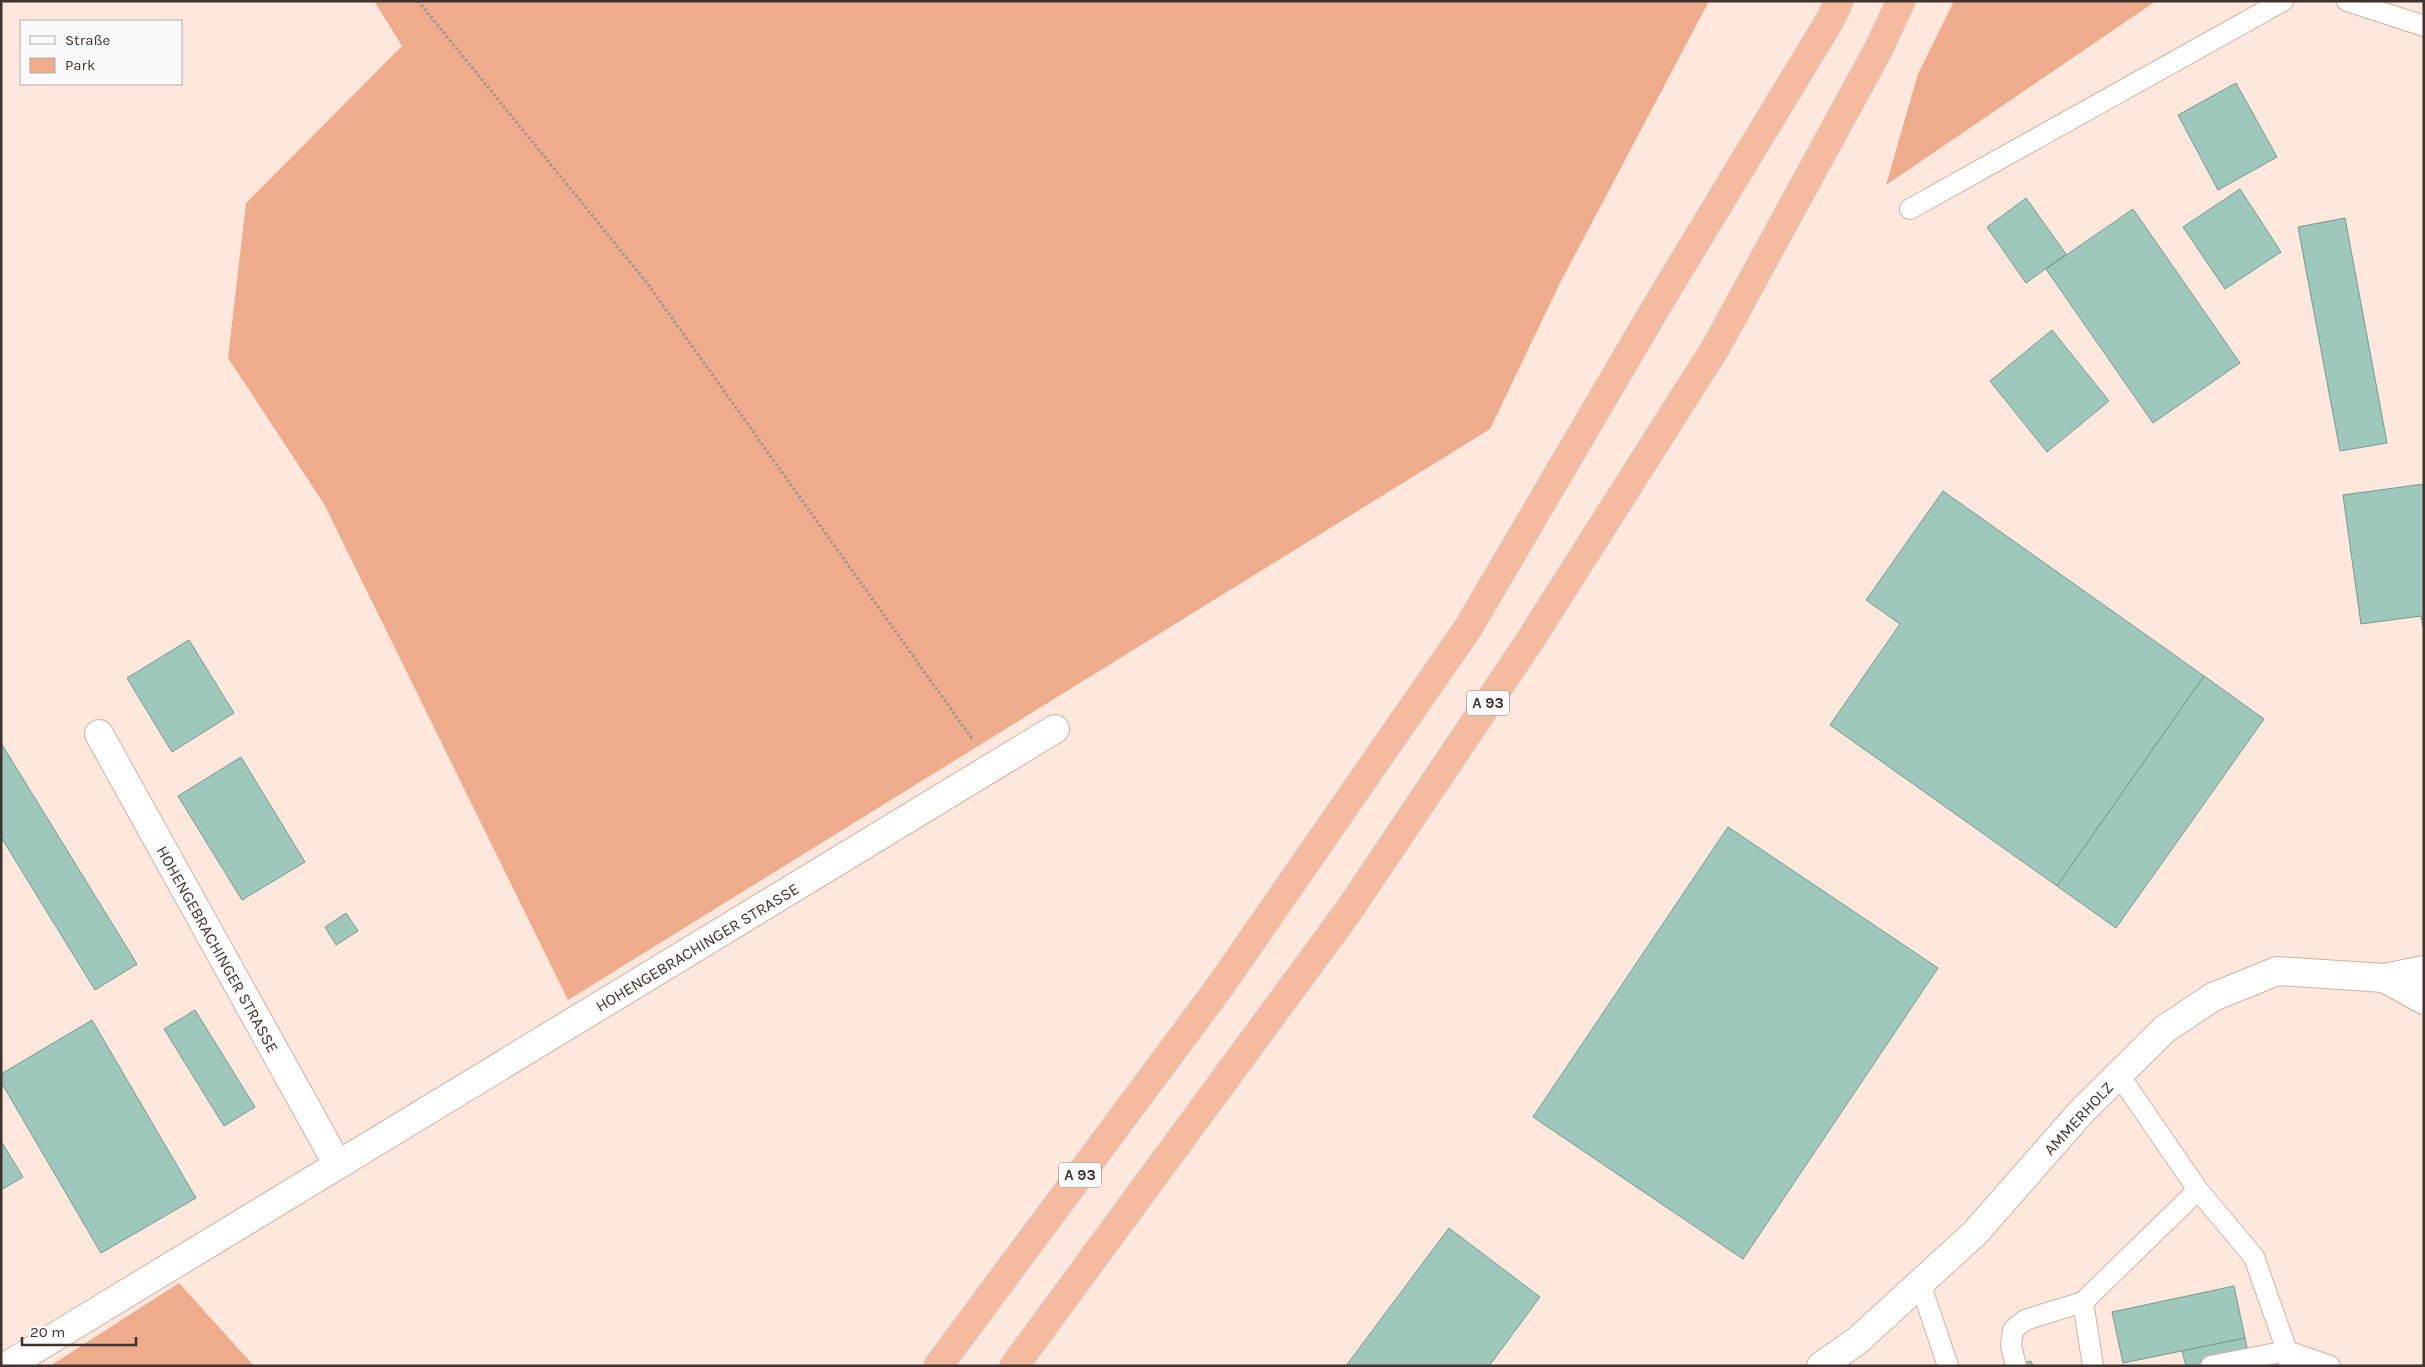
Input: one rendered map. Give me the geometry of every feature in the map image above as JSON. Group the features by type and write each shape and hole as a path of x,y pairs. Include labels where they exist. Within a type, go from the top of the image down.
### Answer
{"highway":[{"name":"A 93","path":"938,1366 1221,985 1468,628 1658,304 1830,20 1839,1"},
{"name":"A 93","path":"1014,1366 1347,913 1529,642 1716,347 1878,50 1901,1"}],"street":[{"name":"HOHENGEBRACHINGER STRASSE","path":"7,1366 1055,728"},
{"name":"HOHENGEBRACHINGER STRASSE","path":"99,734 338,1165"},
{"name":"AMMERHOLZ","path":"1821,1366 1857,1341 1975,1234 2082,1111 2165,1029 2213,997 2277,971 2384,978 2424,970"},
{"name":"AMMERHOLZ","path":"2384,978 2424,1000"}],"lane":[{"path":"1910,209 2283,1"},
{"path":"2347,1 2424,26"},
{"path":"2119,1075 2198,1190 2254,1257 2289,1358"},
{"path":"2016,1366 2011,1346 2014,1330 2025,1320 2083,1302 2198,1190"},
{"path":"1920,1283 1948,1366"},
{"path":"2083,1302 2093,1366"},
{"path":"2210,1366 2289,1358 2330,1366"}],"path":[{"path":"418,1 647,282 992,767"}],"green space":[{"path":"374,1 1709,1 1560,283 1490,429 568,1000 324,504 228,358 246,203 402,46"},
{"path":"1954,1 2156,1 1886,185 1918,74"},
{"path":"179,1283 254,1366 50,1366"}],"building":[{"path":"2236,83 2277,157 2218,190 2178,115"},
{"path":"2240,189 2281,252 2225,289 2183,227"},
{"path":"2026,198 2066,254 2026,283 1987,227"},
{"path":"2133,209 2240,363 2153,423 2046,269"},
{"path":"2345,218 2387,443 2340,451 2298,227"},
{"path":"2052,330 2109,401 2047,452 1990,381"},
{"path":"2424,484 2424,632 2421,616 2361,624 2343,495"},
{"path":"1943,491 2204,676 2057,886 1830,725 1900,624 1866,600"},
{"path":"189,640 234,713 172,752 127,678"},
{"path":"2204,676 2264,719 2116,928 2057,886"},
{"path":"1,743 137,964 95,990 1,837"},
{"path":"241,757 305,862 242,900 178,796"},
{"path":"1728,827 1938,968 1743,1259 1533,1117"},
{"path":"346,913 358,931 336,945 325,927"},
{"path":"195,1010 255,1107 224,1126 164,1029"},
{"path":"92,1020 196,1198 101,1253 1,1082 1,1074"},
{"path":"1,1141 23,1177 1,1190"},
{"path":"1449,1228 1540,1297 1489,1366 1346,1366"},
{"path":"2234,1286 2245,1338 2123,1363 2112,1312"},
{"path":"2245,1338 2251,1366 2186,1366 2182,1351"},
{"path":"2031,1361 2033,1366 2009,1366"}]}
